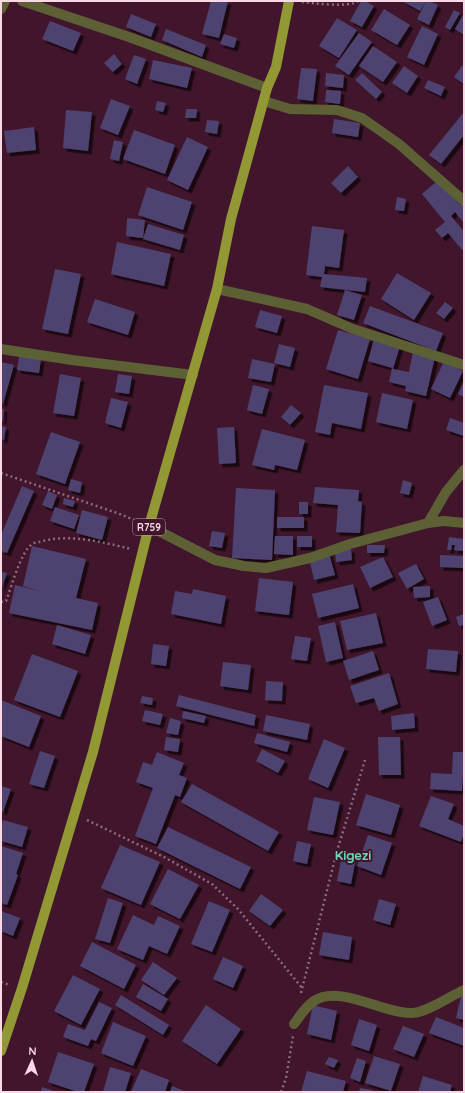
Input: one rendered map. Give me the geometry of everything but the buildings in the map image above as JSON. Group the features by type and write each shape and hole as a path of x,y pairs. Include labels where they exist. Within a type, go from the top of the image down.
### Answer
{"main road":[{"name":"R759","path":"1,1051 22,988 93,752 149,526 217,289 231,219 264,101 276,67 289,1"}],"street":[{"path":"1,9 5,1"},
{"path":"22,1 129,37 268,88"},
{"path":"264,101 290,109 337,110 362,118 399,144 464,201"},
{"path":"217,289 307,309 353,329 464,365"},
{"path":"1,349 72,360 193,375"},
{"path":"428,523 446,492 464,470"},
{"path":"149,526 214,560 244,566 266,568 310,558 350,544 428,523 444,521 464,523"},
{"path":"294,1024 305,1008 315,1000 333,995 366,1002 394,1011 412,1013 429,1008 464,990"}],"path":[{"path":"289,1 334,5 355,4 358,1"},
{"path":"1,473 117,513 149,526"},
{"path":"1,602 6,601 23,556 31,544 44,540 67,538 105,542 143,552"},
{"path":"301,995 337,851 365,760"},
{"path":"74,814 164,856 212,884 238,909 302,988"},
{"path":"282,1092 286,1078 294,1024"}],"district":[{"name":"Kigezi","path":"353,855"}]}
